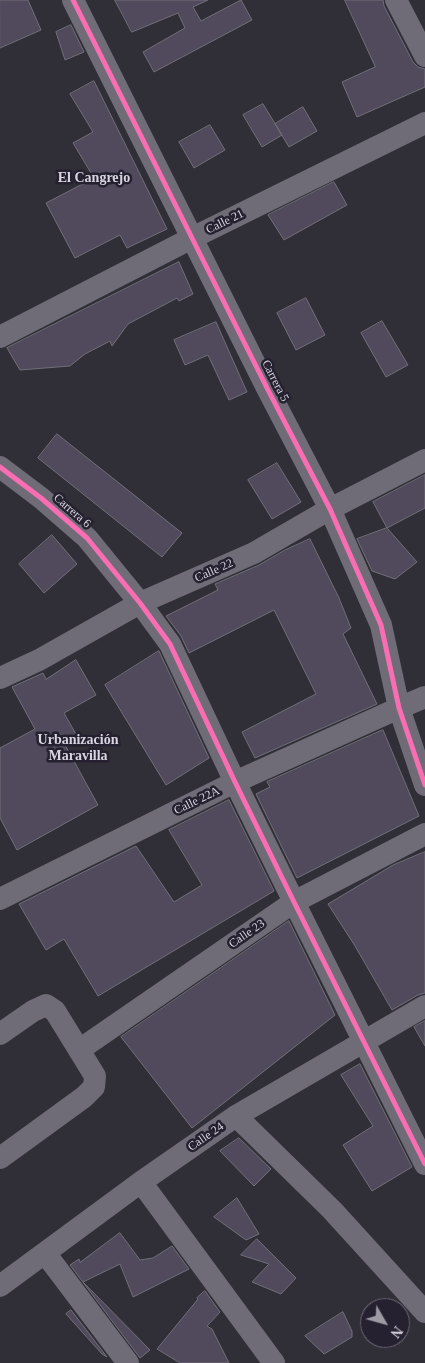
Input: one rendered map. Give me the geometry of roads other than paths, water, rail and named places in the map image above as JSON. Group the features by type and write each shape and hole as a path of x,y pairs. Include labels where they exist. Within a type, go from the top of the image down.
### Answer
{"street":[{"name":"Carrera 5","path":"73,0 330,509 381,625 399,708 425,785"},
{"path":"396,0 425,56"},
{"name":"Calle 21","path":"0,337 192,238 425,124"},
{"name":"Calle 22","path":"0,678 39,660 140,603 254,554 330,509 425,460"},
{"name":"Carrera 6","path":"0,467 41,498 87,538 140,603 170,644 294,902 363,1041 422,1152"},
{"name":"Calle 22A","path":"0,899 235,782 425,697"},
{"name":"Calle 23","path":"79,1050 294,902 425,834"},
{"path":"0,1034 33,1011 46,1005 55,1011 95,1076 94,1087 84,1098 0,1158"},
{"name":"Calle 24","path":"0,1286 141,1182 236,1116 425,1006"},
{"path":"236,1116 332,1210 425,1312"},
{"path":"141,1182 274,1363"},
{"path":"45,1253 128,1363"}],"district":[{"name":"El Cangrejo","path":"94,178"},
{"name":"Urbanización Maravilla","path":"78,748"}]}
